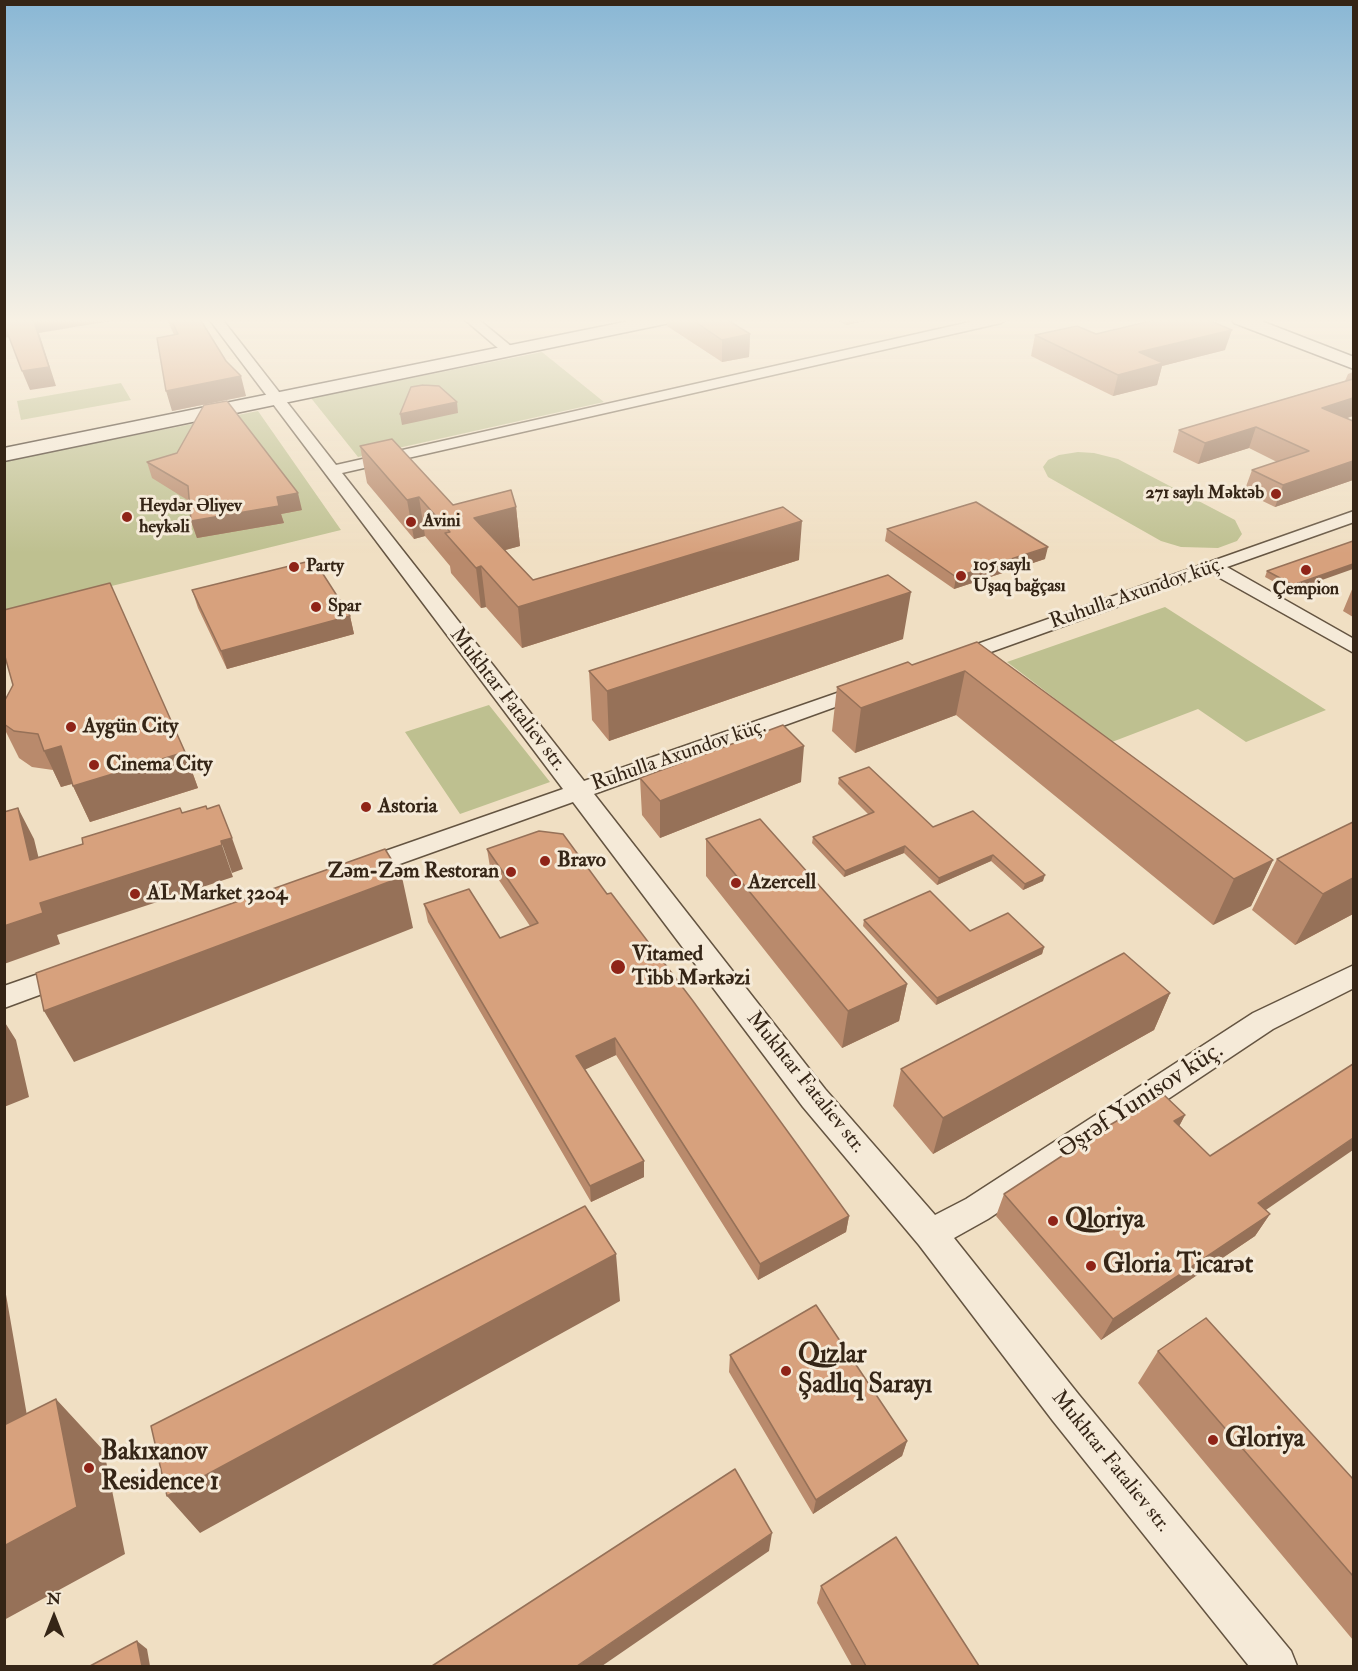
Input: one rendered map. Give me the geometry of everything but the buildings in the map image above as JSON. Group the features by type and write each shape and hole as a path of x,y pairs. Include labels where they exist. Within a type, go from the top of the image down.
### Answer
{"street":[{"name":"Mukhtar Fataliev str.","path":"274,397 814,1098 931,1234 1066,1408 1276,1666"},
{"path":"4,455 290,397"},
{"path":"330,471 657,397"},
{"name":"Ruhulla Axundov küç.","path":"939,664 1353,516"},
{"path":"1213,567 1353,647"},
{"name":"Ruhulla Axundov küç.","path":"336,878 882,684"},
{"path":"4,997 88,967"},
{"name":"Əşrəf Yunisov küç.","path":"931,1234 977,1209 1263,1021 1353,975"}],"green space":[{"path":"40,397 129,397 131,400 21,420 17,401"},
{"path":"598,397 604,402 358,457 311,398"},
{"path":"258,411 341,530 5,612 4,461"},
{"path":"1078,452 1118,459 1235,520 1242,534 1237,541 1218,548 1181,547 1161,541 1048,477 1043,467 1048,460 1059,455"},
{"path":"1165,607 1326,710 1246,742 1198,709 1112,742 1007,662"},
{"path":"489,705 550,782 460,814 405,732"}],"place":[{"name":"271 saylı Məktəb","path":"1276,494"},
{"name":"Heydər Əliyev heykəli","path":"127,517"},
{"name":"Avini","path":"411,522"},
{"name":"Party","path":"294,567"},
{"name":"Çempion","path":"1306,570"},
{"name":"105 saylı Uşaq bağçası","path":"961,576"},
{"name":"Spar","path":"316,607"},
{"name":"Aygün City","path":"71,727"},
{"name":"Cinema City","path":"94,765"},
{"name":"Astoria","path":"366,807"},
{"name":"Bravo","path":"545,861"},
{"name":"Zəm-Zəm Restoran","path":"511,872"},
{"name":"Azercell","path":"736,883"},
{"name":"AL Market 3204","path":"135,894"},
{"name":"Vitamed Tibb Mərkəzi","path":"618,967"},
{"name":"Qloriya","path":"1053,1221"},
{"name":"Gloria Ticarət","path":"1091,1266"},
{"name":"Qızlar Şadlıq Sarayı","path":"786,1371"},
{"name":"Gloriya","path":"1213,1440"},
{"name":"Bakıxanov Residence 1","path":"89,1468"}]}
